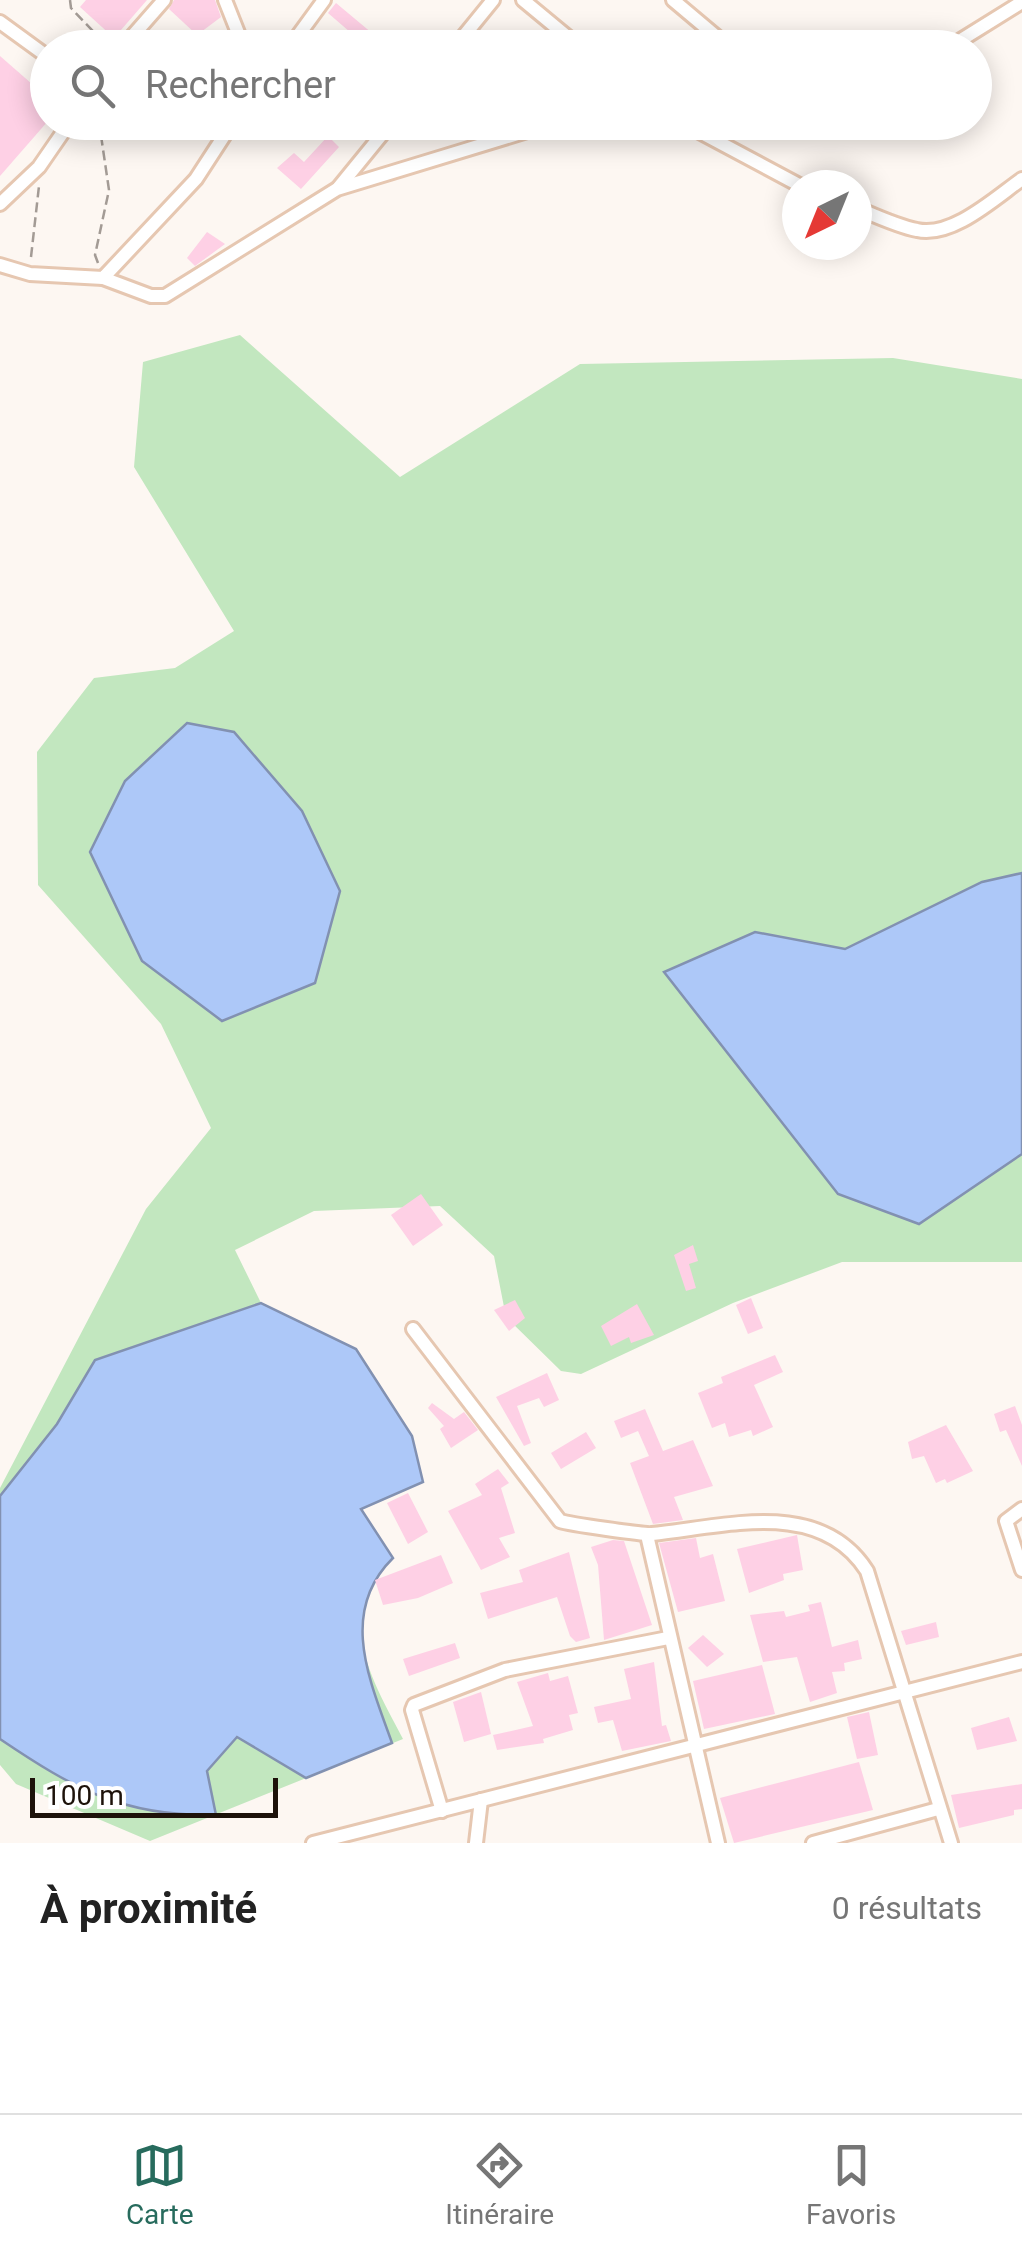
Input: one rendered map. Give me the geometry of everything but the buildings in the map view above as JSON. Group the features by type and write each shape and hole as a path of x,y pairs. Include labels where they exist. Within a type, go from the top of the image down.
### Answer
{"street":[{"path":"138,30 164,0"},
{"path":"225,0 237,30"},
{"path":"302,30 324,0"},
{"path":"469,30 493,0"},
{"path":"523,0 560,30"},
{"path":"673,0 709,30"},
{"path":"977,30 1022,2"},
{"path":"0,22 30,44"},
{"path":"0,204 40,167 58,140"},
{"path":"103,278 196,179 222,140"},
{"path":"337,189 377,140"},
{"path":"0,265 30,274 103,278 165,296 337,189 497,140"},
{"path":"718,140 782,176"},
{"path":"872,214 921,232 939,229 958,222 1022,180"},
{"path":"413,1330 553,1516 570,1525 647,1535 724,1522 763,1522 820,1530 842,1540 867,1571 951,1843"},
{"path":"1022,1508 1006,1521 1022,1570"},
{"path":"647,1535 693,1748 718,1843"},
{"path":"442,1811 412,1710 414,1705 505,1670 668,1638"},
{"path":"313,1843 1022,1662"},
{"path":"476,1843 481,1800"},
{"path":"814,1843 845,1839 938,1809"}],"path":[{"path":"70,0 71,8 91,30"},
{"path":"102,140 109,190 95,255 103,278"},
{"path":"30,274 40,167"}],"green space":[{"path":"240,335 400,477 580,364 893,358 1022,379 1022,1262 842,1262 733,1303 581,1374 561,1371 506,1317 494,1256 440,1206 314,1211 235,1250 261,1303 356,1349 412,1436 423,1482 361,1509 393,1558 375,1580 361,1625 370,1670 403,1739 150,1841 16,1784 0,1765 0,1488 146,1209 211,1128 161,1024 38,885 37,752 94,678 175,668 234,631 134,467 143,362"}],"water":[{"path":"187,723 234,732 302,811 340,891 315,983 222,1021 142,961 90,852 125,781"},
{"path":"1022,873 1022,1154 919,1224 838,1194 664,972 755,932 845,949 982,882"},
{"path":"261,1303 356,1349 412,1436 423,1482 361,1509 393,1558 376,1579 363,1624 368,1671 392,1743 306,1778 237,1737 207,1771 216,1815 127,1805 77,1786 0,1739 0,1496 57,1424 95,1360"}]}
